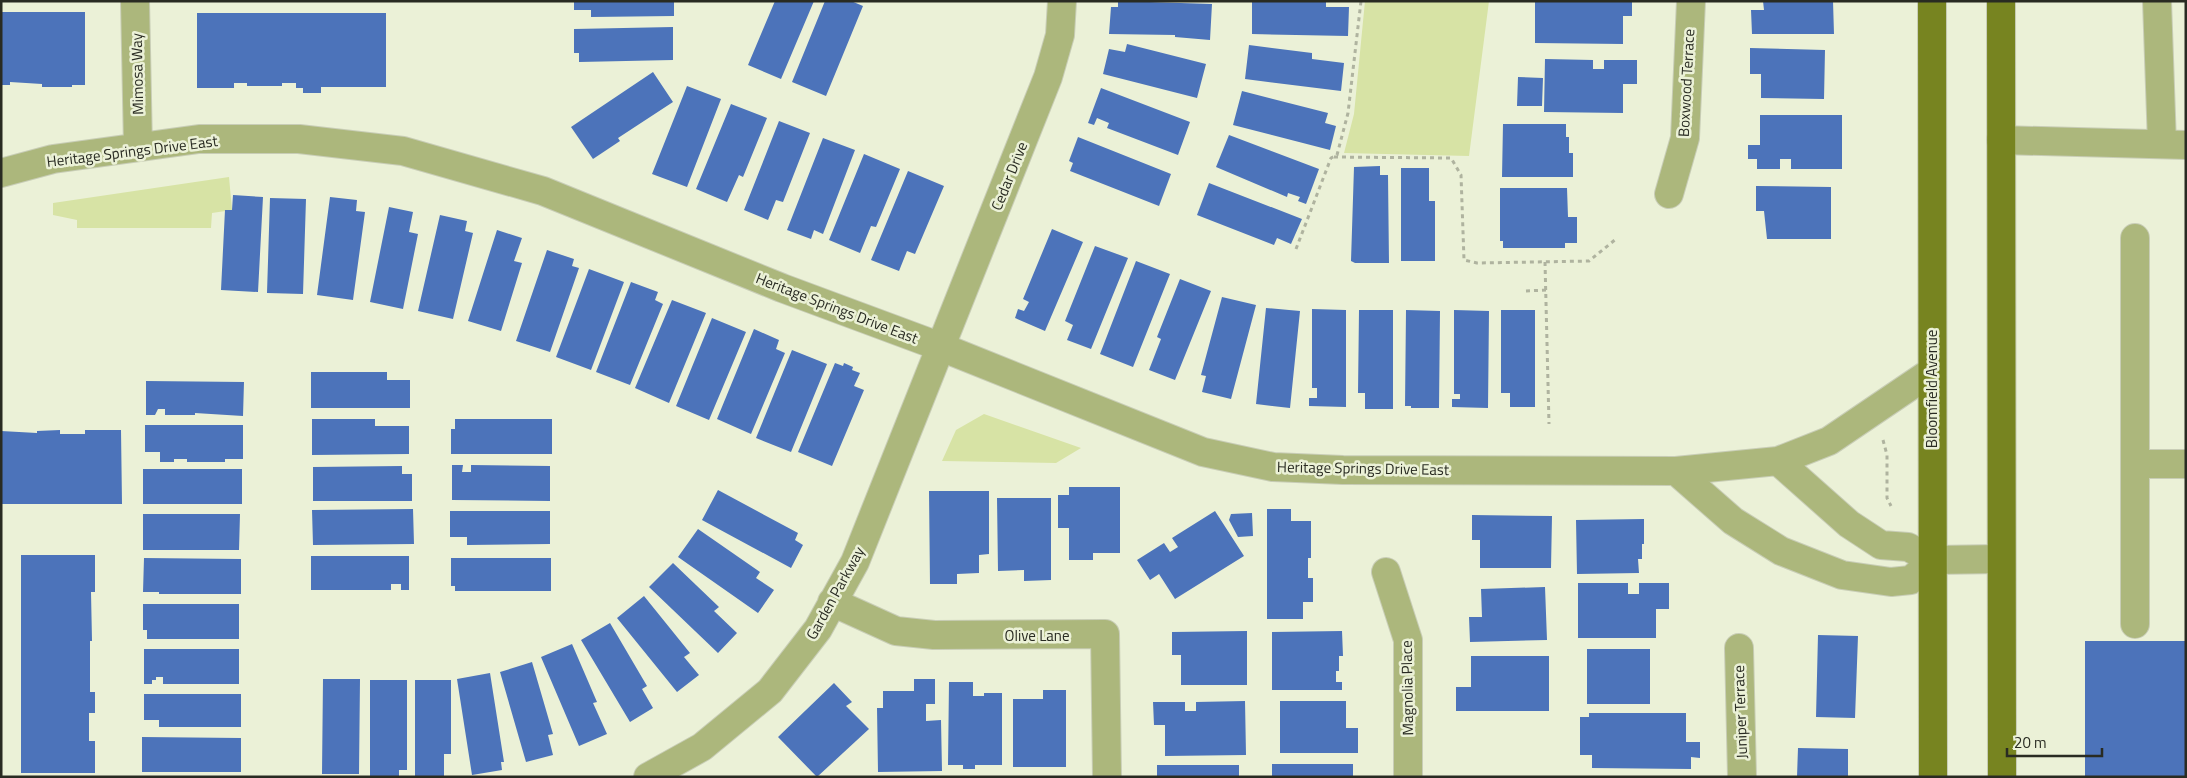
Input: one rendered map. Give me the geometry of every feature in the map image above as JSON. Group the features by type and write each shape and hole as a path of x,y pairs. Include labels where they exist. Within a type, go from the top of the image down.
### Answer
{"main road":[{"name":"Bloomfield Avenue","path":"1932,1 1933,777"},
{"path":"2001,1 2002,777"}],"street":[{"name":"Mimosa Way","path":"135,1 138,147"},
{"name":"Cedar Drive","path":"941,348 1048,77 1060,35 1062,1"},
{"name":"Boxwood Terrace","path":"1668,194 1685,138 1691,1"},
{"path":"2001,140 2174,144 2157,1"},
{"name":"Heritage Springs Drive East","path":"1,173 53,159 199,139 300,139 403,152 543,191 782,288 941,348 1203,452 1274,467 1353,470 1676,472 1778,462 1829,441 1931,372"},
{"path":"2134,238 2135,624"},
{"name":"Garden Parkway","path":"648,777 702,747 770,691 818,629 855,562 941,348"},
{"path":"1778,462 1849,524 1881,544 1908,547 1933,560 2001,559"},
{"path":"2134,464 2186,464"},
{"path":"1676,472 1733,521 1781,551 1842,575 1891,582 1911,580 1933,560"},
{"name":"Magnolia Place","path":"1386,572 1408,640 1408,777"},
{"name":"Olive Lane","path":"832,602 896,631 934,635 1105,634 1107,777"},
{"name":"Juniper Terrace","path":"1739,648 1742,777"}],"path":[{"path":"1296,249 1331,158 1337,155 1348,113 1361,1"},
{"path":"1334,157 1451,158 1461,175 1464,260 1477,263 1589,261 1616,239"},
{"path":"1546,262 1549,424"},
{"path":"1526,291 1546,290"},
{"path":"1881,432 1887,455 1887,498 1890,506"}],"green space":[{"path":"1365,1 1489,1 1469,156 1344,153 1354,114"},
{"path":"229,177 232,210 212,213 211,228 77,228 77,220 53,215 53,203"},
{"path":"984,414 1081,448 1056,463 942,461 956,430"}],"building":[{"path":"574,1 674,1 674,16 591,17 591,10 574,10"},
{"path":"775,1 814,1 781,79 748,65"},
{"path":"825,1 851,1 863,6 826,96 792,82"},
{"path":"1118,1 1212,4 1210,40 1175,37 1175,35 1109,34 1111,7 1118,7"},
{"path":"1252,1 1326,1 1326,7 1349,7 1348,36 1252,34"},
{"path":"1535,1 1632,1 1632,16 1623,16 1623,44 1535,43"},
{"path":"1763,1 1833,1 1834,34 1752,34 1751,10 1764,10"},
{"path":"1,12 85,12 85,85 42,87 42,84 10,82 10,85 1,85"},
{"path":"197,13 386,13 386,87 321,87 321,93 303,93 303,88 296,88 296,83 282,83 282,86 247,86 247,83 234,83 234,88 197,88"},
{"path":"673,27 673,60 579,62 579,53 574,53 574,29"},
{"path":"1127,44 1206,64 1197,98 1103,74 1109,49 1125,52"},
{"path":"1249,45 1312,53 1312,59 1344,63 1341,91 1245,79"},
{"path":"1750,48 1825,50 1824,99 1761,98 1761,74 1750,74"},
{"path":"1545,59 1593,60 1593,69 1604,69 1604,60 1637,60 1637,84 1623,84 1623,113 1544,112"},
{"path":"653,72 673,102 618,138 620,141 593,159 571,127"},
{"path":"1518,77 1543,78 1542,106 1517,106"},
{"path":"687,86 721,99 687,187 652,174"},
{"path":"1101,88 1190,122 1178,155 1107,128 1109,123 1097,118 1094,125 1088,123"},
{"path":"1242,91 1328,113 1325,123 1336,126 1330,150 1233,125"},
{"path":"731,104 767,118 743,177 739,175 727,202 696,189"},
{"path":"1760,115 1842,115 1842,169 1791,169 1791,159 1780,159 1780,169 1757,169 1757,159 1748,159 1748,145 1760,145"},
{"path":"779,121 810,133 783,202 776,200 768,220 744,210"},
{"path":"1503,124 1566,124 1566,137 1569,137 1569,153 1573,153 1573,177 1502,177"},
{"path":"1229,135 1319,169 1306,204 1298,201 1300,197 1288,193 1287,197 1216,167"},
{"path":"1078,137 1171,174 1159,206 1070,171 1073,163 1069,161"},
{"path":"823,138 855,150 823,234 814,230 811,239 787,230"},
{"path":"864,154 900,169 876,227 871,226 860,253 829,240"},
{"path":"1380,166 1380,175 1388,175 1389,263 1355,263 1351,261 1354,167"},
{"path":"1401,168 1429,168 1429,201 1435,201 1435,261 1401,261"},
{"path":"908,171 944,186 915,254 907,251 899,271 871,260"},
{"path":"1209,183 1302,219 1291,244 1277,238 1274,245 1197,215"},
{"path":"1756,186 1831,187 1831,239 1767,239 1764,211 1756,211"},
{"path":"1500,188 1567,188 1568,217 1577,217 1577,243 1565,243 1565,248 1503,248 1503,241 1500,241"},
{"path":"233,195 263,197 258,292 221,290 225,210 232,210"},
{"path":"330,197 357,200 356,211 365,212 353,300 317,295"},
{"path":"270,198 306,199 303,294 267,293"},
{"path":"389,207 413,212 409,232 418,234 403,309 370,302"},
{"path":"440,215 467,221 465,231 473,233 453,319 418,311"},
{"path":"1052,229 1083,242 1045,331 1015,318 1018,309 1024,311 1029,302 1023,299"},
{"path":"497,230 522,238 514,261 522,263 501,331 468,321"},
{"path":"1095,246 1128,258 1091,349 1067,340 1073,325 1065,321"},
{"path":"547,250 574,259 572,266 579,268 550,352 516,341"},
{"path":"1136,261 1170,274 1133,367 1100,354"},
{"path":"589,269 624,282 591,370 556,357"},
{"path":"1180,279 1211,291 1175,380 1149,370 1161,339 1157,337"},
{"path":"631,282 658,292 655,300 663,304 630,385 596,372"},
{"path":"1222,297 1256,305 1231,399 1202,392 1206,376 1201,375"},
{"path":"672,300 706,313 669,403 635,388"},
{"path":"1266,308 1300,311 1290,408 1256,404"},
{"path":"1312,309 1346,310 1346,407 1309,406 1309,398 1317,398 1317,388 1312,388"},
{"path":"1359,310 1393,310 1393,409 1365,409 1365,393 1358,393"},
{"path":"1406,310 1440,311 1439,408 1411,408 1411,406 1405,406"},
{"path":"1454,310 1489,311 1488,408 1452,407 1452,399 1460,399 1460,394 1454,394"},
{"path":"1501,310 1535,310 1535,407 1510,407 1510,393 1501,393"},
{"path":"712,318 746,332 709,420 676,406"},
{"path":"754,329 779,340 776,349 785,353 751,434 717,419"},
{"path":"792,350 827,364 791,452 756,438"},
{"path":"835,363 843,366 844,363 853,367 852,370 860,373 854,386 864,390 832,466 798,452"},
{"path":"311,372 387,372 387,380 410,380 410,408 311,408"},
{"path":"146,381 244,382 243,416 195,413 195,415 165,415 165,409 158,409 155,415 146,415"},
{"path":"312,419 375,419 375,426 409,426 409,454 312,455"},
{"path":"455,419 552,419 552,454 451,454 451,429 455,429"},
{"path":"145,425 243,425 243,459 225,459 225,462 187,462 187,459 174,459 174,462 160,462 160,452 145,452"},
{"path":"60,430 60,434 85,434 85,430 121,430 122,504 1,504 1,431 37,433 37,431"},
{"path":"452,465 463,465 462,472 471,472 471,465 550,466 550,501 452,500"},
{"path":"402,466 402,474 412,474 412,501 313,501 313,467"},
{"path":"143,469 242,469 242,504 143,504"},
{"path":"1069,487 1120,487 1120,553 1093,553 1093,560 1069,560 1069,528 1058,528 1058,495 1069,495"},
{"path":"718,490 798,533 795,540 803,545 791,568 702,520"},
{"path":"929,491 989,491 989,554 979,555 979,573 957,574 957,584 930,584"},
{"path":"997,498 1051,498 1051,580 1024,581 1024,570 998,571"},
{"path":"413,509 414,544 313,545 312,510"},
{"path":"1267,509 1291,509 1291,521 1311,521 1311,558 1308,558 1308,578 1313,578 1313,602 1303,602 1303,619 1267,619"},
{"path":"450,511 550,511 550,544 467,545 467,537 450,537"},
{"path":"1215,511 1244,556 1175,599 1159,574 1150,580 1137,560 1164,543 1170,552 1178,547 1172,538"},
{"path":"1252,513 1253,536 1238,537 1229,520 1231,514"},
{"path":"143,514 240,514 239,550 143,550"},
{"path":"1472,515 1552,516 1551,568 1480,568 1480,540 1472,540"},
{"path":"1644,519 1644,544 1642,544 1642,559 1638,559 1639,573 1577,574 1576,520"},
{"path":"698,529 760,572 756,578 774,590 758,613 678,557"},
{"path":"21,555 95,555 95,592 91,592 90,692 95,692 95,713 89,713 89,741 95,741 95,773 21,773"},
{"path":"311,556 409,556 409,590 401,590 401,584 391,584 391,590 311,590"},
{"path":"144,558 241,559 241,594 159,594 159,592 143,592"},
{"path":"451,558 551,558 551,591 455,591 455,586 451,586"},
{"path":"673,563 719,607 714,611 737,633 718,653 649,587"},
{"path":"1578,583 1628,583 1628,594 1639,594 1639,583 1669,583 1669,609 1656,609 1656,638 1578,638"},
{"path":"1545,587 1547,640 1470,642 1469,617 1482,617 1481,589"},
{"path":"644,596 690,653 684,657 699,675 677,692 617,618"},
{"path":"143,604 239,604 239,639 147,639 147,630 143,630"},
{"path":"610,623 647,686 642,689 653,708 630,722 581,640"},
{"path":"1247,631 1247,685 1181,685 1181,655 1172,655 1172,632"},
{"path":"1342,631 1343,656 1339,656 1339,671 1336,671 1336,682 1342,682 1342,690 1272,690 1272,632"},
{"path":"1818,635 1858,636 1855,718 1816,717"},
{"path":"2085,641 2186,641 2186,777 2085,777"},
{"path":"572,644 597,702 593,703 607,734 579,746 541,657"},
{"path":"144,649 239,649 239,684 163,684 163,677 156,677 156,680 152,680 152,684 144,684"},
{"path":"1587,649 1650,649 1650,704 1587,704"},
{"path":"1471,656 1549,656 1549,711 1456,711 1456,687 1471,687"},
{"path":"532,662 553,734 548,735 553,755 526,762 500,672"},
{"path":"490,673 504,762 501,762 502,770 472,775 457,679"},
{"path":"323,679 360,679 359,774 322,774"},
{"path":"914,679 935,679 935,704 926,704 926,721 941,720 942,771 878,772 877,708 883,708 883,691 914,691"},
{"path":"370,680 407,680 407,770 399,770 399,777 370,777"},
{"path":"415,680 451,680 451,754 444,754 444,777 415,777"},
{"path":"949,682 973,682 973,696 984,696 984,693 1002,693 1002,765 975,765 975,769 963,769 963,765 948,765"},
{"path":"834,683 852,702 846,706 869,729 817,777 778,737"},
{"path":"1043,690 1066,690 1066,767 1013,767 1013,699 1043,699"},
{"path":"144,694 241,694 241,727 159,727 159,720 144,720"},
{"path":"1245,701 1246,755 1165,756 1165,725 1154,725 1153,702 1185,702 1185,711 1196,711 1196,702"},
{"path":"1280,701 1346,701 1346,728 1358,728 1358,753 1280,753"},
{"path":"1589,713 1686,713 1686,742 1700,742 1700,758 1691,757 1691,769 1592,768 1592,755 1580,755 1580,717 1589,717"},
{"path":"142,737 241,738 241,772 142,772"},
{"path":"1798,748 1848,749 1848,777 1797,777"},
{"path":"1272,764 1353,764 1353,777 1272,777"},
{"path":"1157,765 1239,765 1239,777 1157,777"}]}
